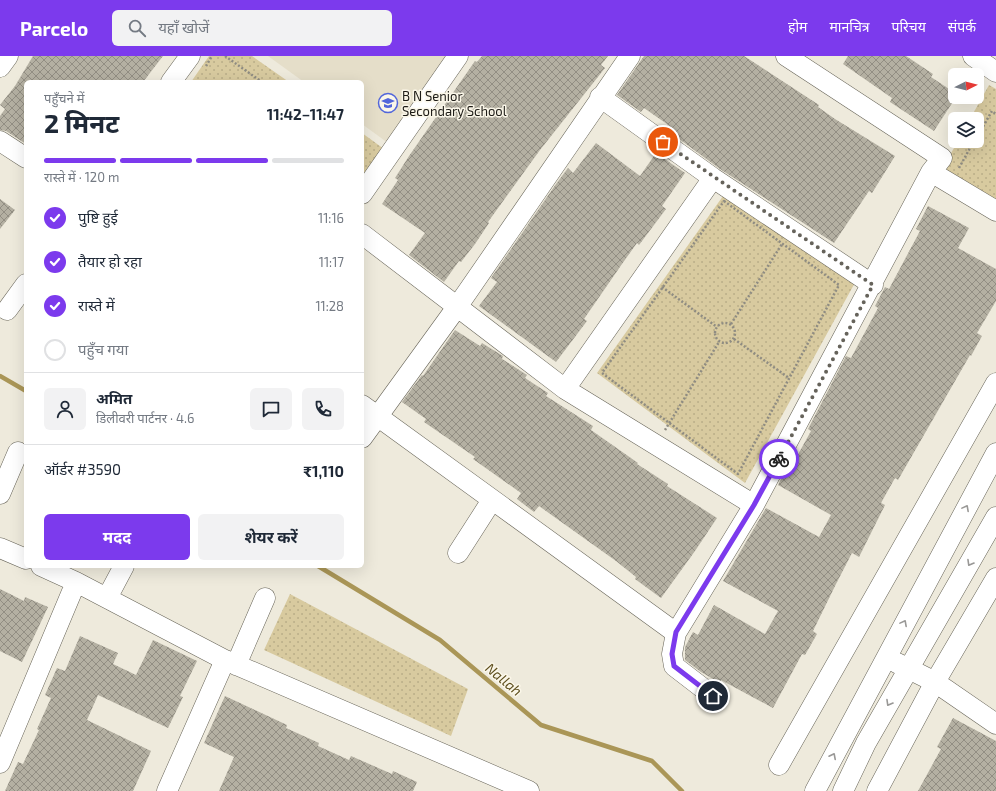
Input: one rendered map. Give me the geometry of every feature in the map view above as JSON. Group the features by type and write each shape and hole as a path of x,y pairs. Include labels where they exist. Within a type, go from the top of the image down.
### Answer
{"street":[{"path":"0,67 8,56"},
{"path":"173,80 190,56"},
{"path":"364,191 458,56"},
{"path":"364,435 457,307 600,97 630,56"},
{"path":"713,696 674,666 672,654 676,632 754,505 873,285 931,172 942,158 786,56"},
{"path":"973,56 996,72"},
{"path":"600,97 714,178 873,285"},
{"path":"0,141 24,157"},
{"path":"931,172 996,211"},
{"path":"565,389 714,178"},
{"path":"364,236 565,389 754,505"},
{"path":"7,310 24,287"},
{"path":"779,765 996,383"},
{"path":"364,406 676,632"},
{"path":"0,494 18,452"},
{"path":"816,791 886,657 996,453"},
{"path":"458,553 492,500"},
{"path":"843,791 866,743 996,517"},
{"path":"0,548 24,558"},
{"path":"45,568 76,582 230,662 529,791"},
{"path":"107,598 123,568"},
{"path":"876,791 935,682 996,578"},
{"path":"0,763 5,735 76,582"},
{"path":"166,791 230,662 265,598"},
{"path":"886,657 935,682 996,724"}],"path":[{"path":"225,56 259,80"},
{"path":"984,125 992,111 996,114"},
{"path":"965,172 958,167 970,148"},
{"path":"724,201 782,243 839,285 738,474 602,373 724,201"},
{"path":"731,324 782,243"},
{"path":"645,275 717,327"},
{"path":"725,322 731,324 736,332 734,339 729,343 719,342 715,333 717,327 725,322"},
{"path":"734,339 790,378"},
{"path":"655,445 719,342"}],"shaded area":[{"path":"209,56 252,56 286,80 192,80"},
{"name":"B N Senior Secondary School","path":"268,56 446,56 388,143 364,125 364,80 301,80"},
{"path":"989,85 996,89 996,202 942,169 954,148 984,148 984,112 974,112 978,104 984,104 984,94"},
{"path":"364,134 384,149 364,178"},
{"path":"728,189 857,279 745,483 597,373"},
{"path":"290,594 468,689 451,736 264,650"}],"building":[{"path":"33,56 163,56 145,80 24,80 24,143 6,131 0,130 0,116 5,109 0,105 15,86"},
{"path":"482,56 608,56 601,65 605,68 540,150 488,222 489,223 475,244 461,262 459,261 444,282 409,255 425,233 382,204 398,180 395,178 409,156 475,61 477,62"},
{"path":"644,56 744,56 819,105 818,107 835,119 895,156 872,193 869,191 834,243 720,169 671,133 674,129 644,108 641,112 617,95"},
{"path":"848,56 906,56 933,74 931,77 948,88 948,104 951,104 934,131 890,102 892,98 843,64"},
{"path":"596,143 640,176 656,153 685,173 662,206 666,209 639,245 637,243 584,319 587,321 556,362 479,306 497,282 491,278 556,184 568,168 573,173"},
{"path":"0,199 15,210 0,229"},
{"path":"928,206 969,228 958,248 996,269 996,301 977,333 982,336 971,356 970,355 898,480 895,478 881,503 885,505 859,557 852,553 813,631 817,634 805,655 802,654 773,708 721,680 720,683 701,672 685,660 685,647 693,632 698,635 714,605 765,634 778,611 723,581 766,508 819,537 831,515 778,485 788,465 791,467 811,431 808,429 846,356 851,358 878,308 875,306 885,287 889,289 920,231 916,229"},
{"path":"455,330 480,346 482,343 503,356 502,359 527,375 525,378 548,393 546,396 593,426 591,430 638,463 637,464 668,484 667,486 717,518 661,598 635,579 636,577 616,561 539,506 534,512 517,499 521,493 473,459 475,457 424,422 426,419 402,402 422,375 423,376"},
{"path":"0,589 24,601 25,597 48,607 22,662 0,651"},
{"path":"80,636 118,653 113,664 136,675 153,640 197,661 180,696 183,697 168,728 98,695 87,720 151,751 133,791 5,791 18,762 23,764 39,730 37,729 51,698 45,695 57,668 65,671"},
{"path":"225,696 287,725 286,728 319,743 318,746 349,760 351,756 392,774 393,771 417,782 413,791 219,791 234,757 204,743"},
{"path":"953,718 996,741 996,791 918,791 941,749 937,747"}],"waterway":[{"name":"Nallah","path":"0,376 24,390"},
{"name":"Nallah","path":"321,568 440,640 541,725 652,761 682,791"}],"way so far":[{"path":"663,142 873,285 779,459"}],"place":[{"name":"B N Senior Secondary School","path":"388,103"}],"route":[{"path":"713,696 674,666 672,654 676,632 754,505 779,459"}]}
